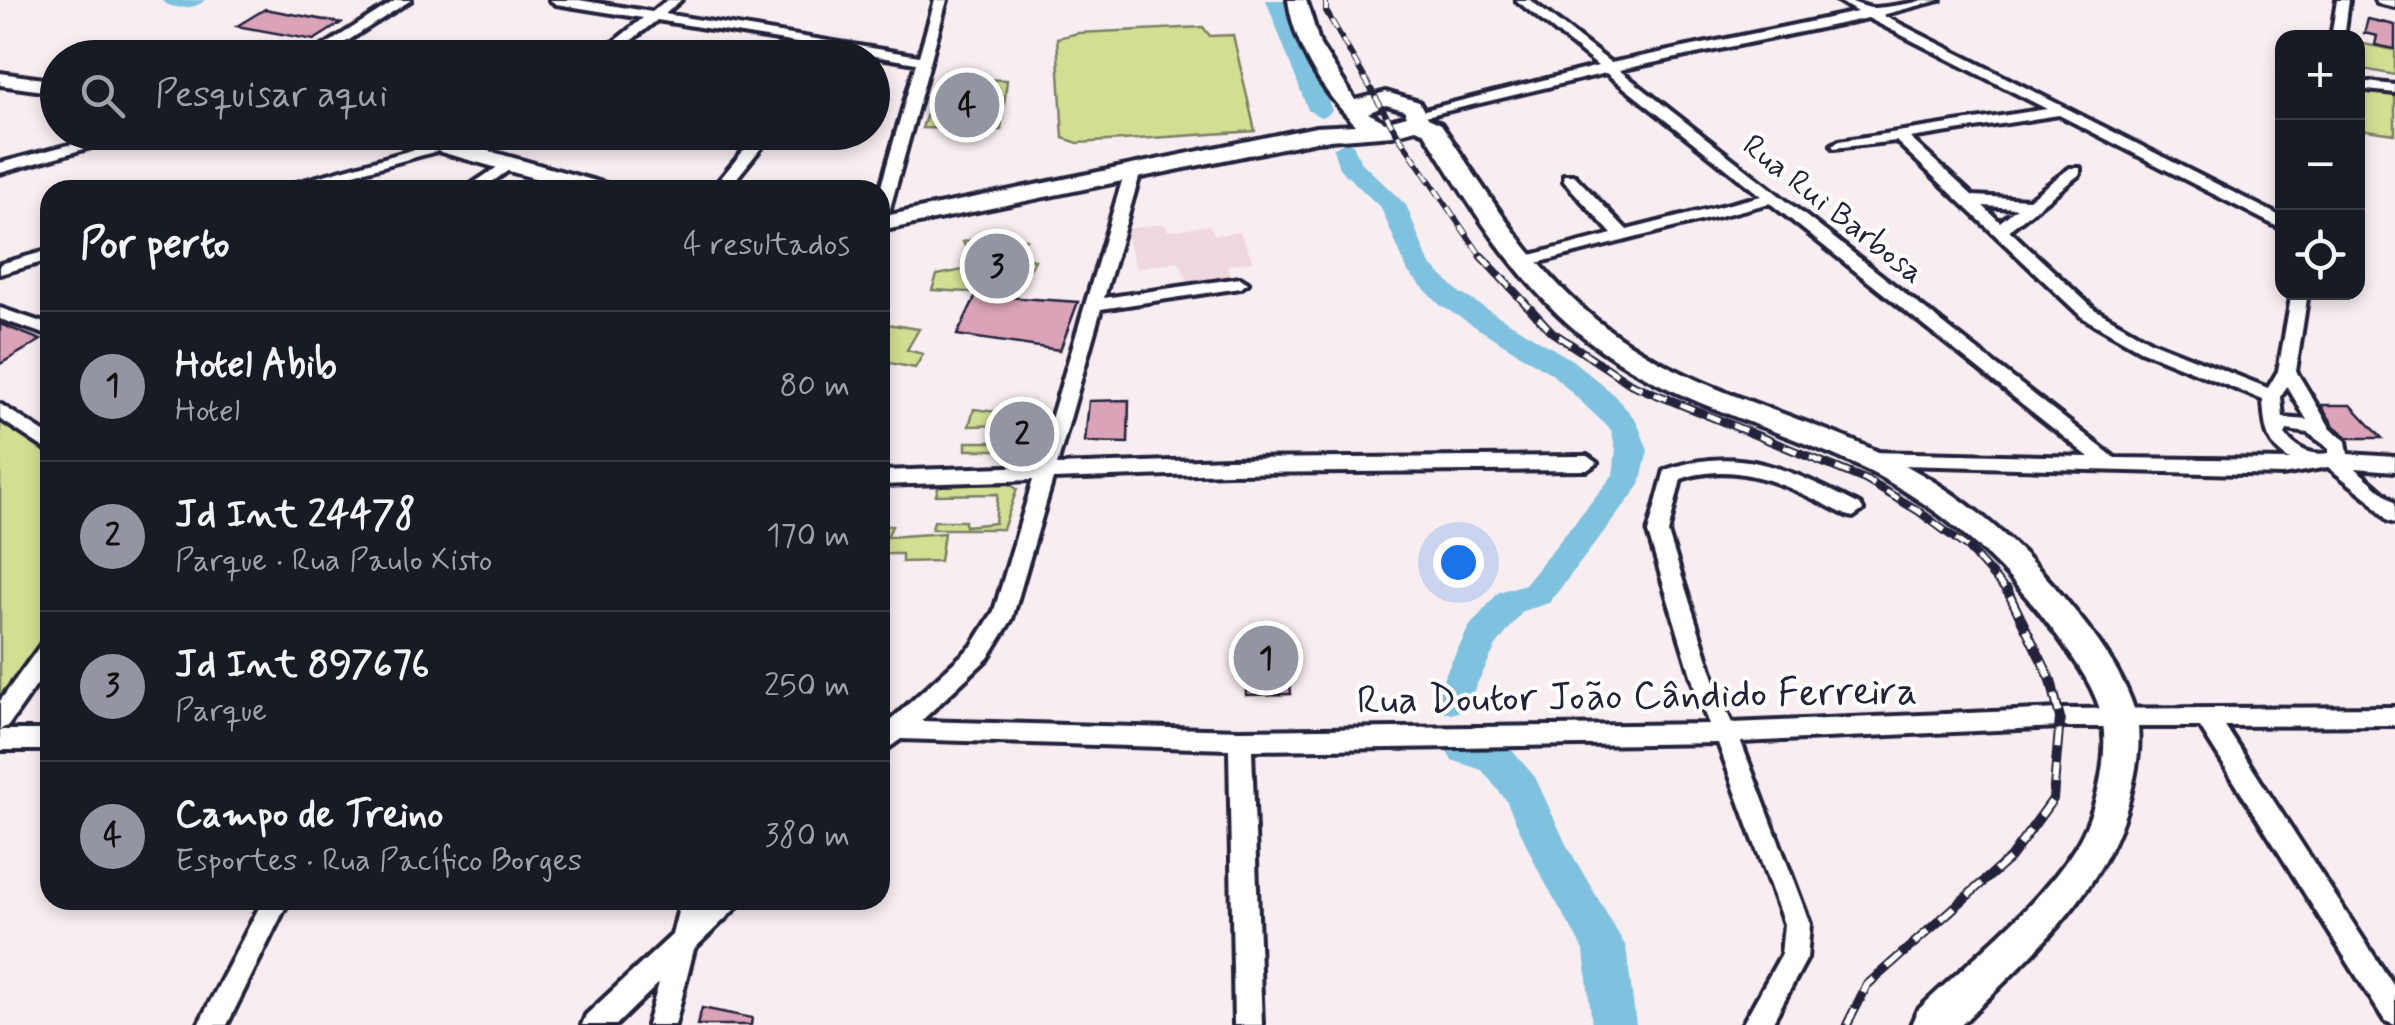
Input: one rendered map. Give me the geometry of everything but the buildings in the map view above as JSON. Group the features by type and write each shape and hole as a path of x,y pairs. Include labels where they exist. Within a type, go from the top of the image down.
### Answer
{"main road":[{"path":"1297,0 1298,14 1344,104 1363,110"},
{"path":"1312,0 1313,14 1338,70 1363,110 1366,124 1389,129"},
{"path":"0,79 40,85"},
{"path":"1316,134 1363,110 1396,99 1412,106 1525,261 1587,325 1620,350 1687,384 1868,459 1934,493 1993,538 2028,574 2095,664 2120,719 2121,755 2088,859 2049,906 1932,1025"},
{"path":"890,218 1316,134 1425,126"},
{"path":"461,150 566,180"}],"street":[{"path":"340,40 405,0"},
{"path":"556,0 774,40"},
{"path":"623,40 675,0"},
{"path":"890,185 941,0"},
{"name":"Rua Rui Barbosa","path":"1522,0 2110,464"},
{"path":"1843,0 2275,219"},
{"path":"1396,99 1456,104 1934,0"},
{"path":"2338,30 2343,0"},
{"path":"2381,0 2395,4"},
{"path":"890,57 926,61"},
{"path":"2365,85 2395,89"},
{"path":"1425,126 1456,104"},
{"path":"1838,145 2060,111"},
{"path":"1900,137 2088,313 2111,329 2272,397"},
{"path":"0,168 68,150"},
{"path":"316,180 426,150"},
{"path":"475,154 480,150"},
{"path":"727,180 751,150"},
{"path":"486,180 508,164"},
{"path":"890,730 980,652 1004,614 1133,171"},
{"path":"2000,229 2075,171"},
{"path":"1569,178 1622,236"},
{"path":"1525,261 1772,198"},
{"path":"1970,201 2032,204"},
{"path":"0,269 40,258"},
{"path":"1093,306 1240,282"},
{"path":"2299,300 2287,371 2272,397 2275,433 2294,454 2331,452 2394,464"},
{"path":"0,314 40,328"},
{"path":"2287,371 2331,452"},
{"path":"0,410 40,438"},
{"path":"2253,466 2275,433 2294,424 2331,452 2395,516"},
{"path":"1868,459 2253,466 2331,452"},
{"path":"890,478 1228,466 1587,463"},
{"path":"1756,1025 1794,958 1797,924 1726,733 1709,698 1658,533 1672,475 1690,466 1758,469 1789,478 1853,510"},
{"path":"0,718 40,663"},
{"name":"Rua Doutor João Cândido Ferreira","path":"890,734 1240,740 1726,733 2120,719 2395,716"},
{"path":"2208,718 2395,1012"},
{"path":"0,740 40,740"},
{"path":"1240,740 1248,1025"},
{"path":"212,1025 271,910"},
{"path":"662,1025 691,910"},
{"path":"596,1025 718,910"}],"shaded area":[{"path":"1165,224 1168,231 1209,225 1215,235 1240,232 1253,261 1227,265 1230,277 1189,283 1179,262 1136,268 1124,229"}],"green space":[{"path":"1203,27 1210,36 1233,35 1255,131 1078,143 1063,138 1057,38 1078,33"},
{"path":"2365,44 2395,50 2395,75 2365,69"},
{"path":"939,78 1007,80 1001,130 922,128"},
{"path":"2365,87 2395,90 2395,134 2365,130"},
{"path":"985,236 1026,239 1015,257 1035,260 1030,269 1006,269 989,293 932,290 937,275 963,270 962,263 972,260 963,242"},
{"path":"890,325 919,329 907,350 923,354 915,368 890,363"},
{"path":"974,409 1040,418 1032,450 966,450 966,442 1008,442 1009,425 969,426"},
{"path":"0,421 40,445 40,654 0,716"},
{"path":"1009,484 1017,489 1003,529 932,529 934,521 965,521 965,526 995,523 998,494 936,495 939,485"},
{"path":"944,533 940,561 902,562 902,554 890,554 890,537"}],"waterway":[{"path":"171,0 195,0"},
{"path":"1276,0 1320,110"},
{"path":"1345,149 1348,163 1393,205 1417,266 1450,299 1562,367 1600,399 1625,427 1632,450 1629,477 1537,594 1511,601 1482,637 1451,699"},
{"path":"1465,749 1495,758 1521,789 1552,857 1605,947 1614,1025"}],"railway":[{"path":"1326,0 1326,11 1394,129 1483,259"},
{"path":"1481,256 1552,332 1631,384 1866,480 1917,510 1968,548 2008,593"},
{"path":"1847,1025 1867,985 2010,858 2053,799 2060,718 2051,680 2007,590"}],"place":[{"name":"Campo de Treino","path":"967,105"},
{"name":"Jd Int 897676","path":"997,266"},
{"name":"Jd Int 24478","path":"1022,434"},
{"name":"Hotel Abib","path":"1266,658"}]}
